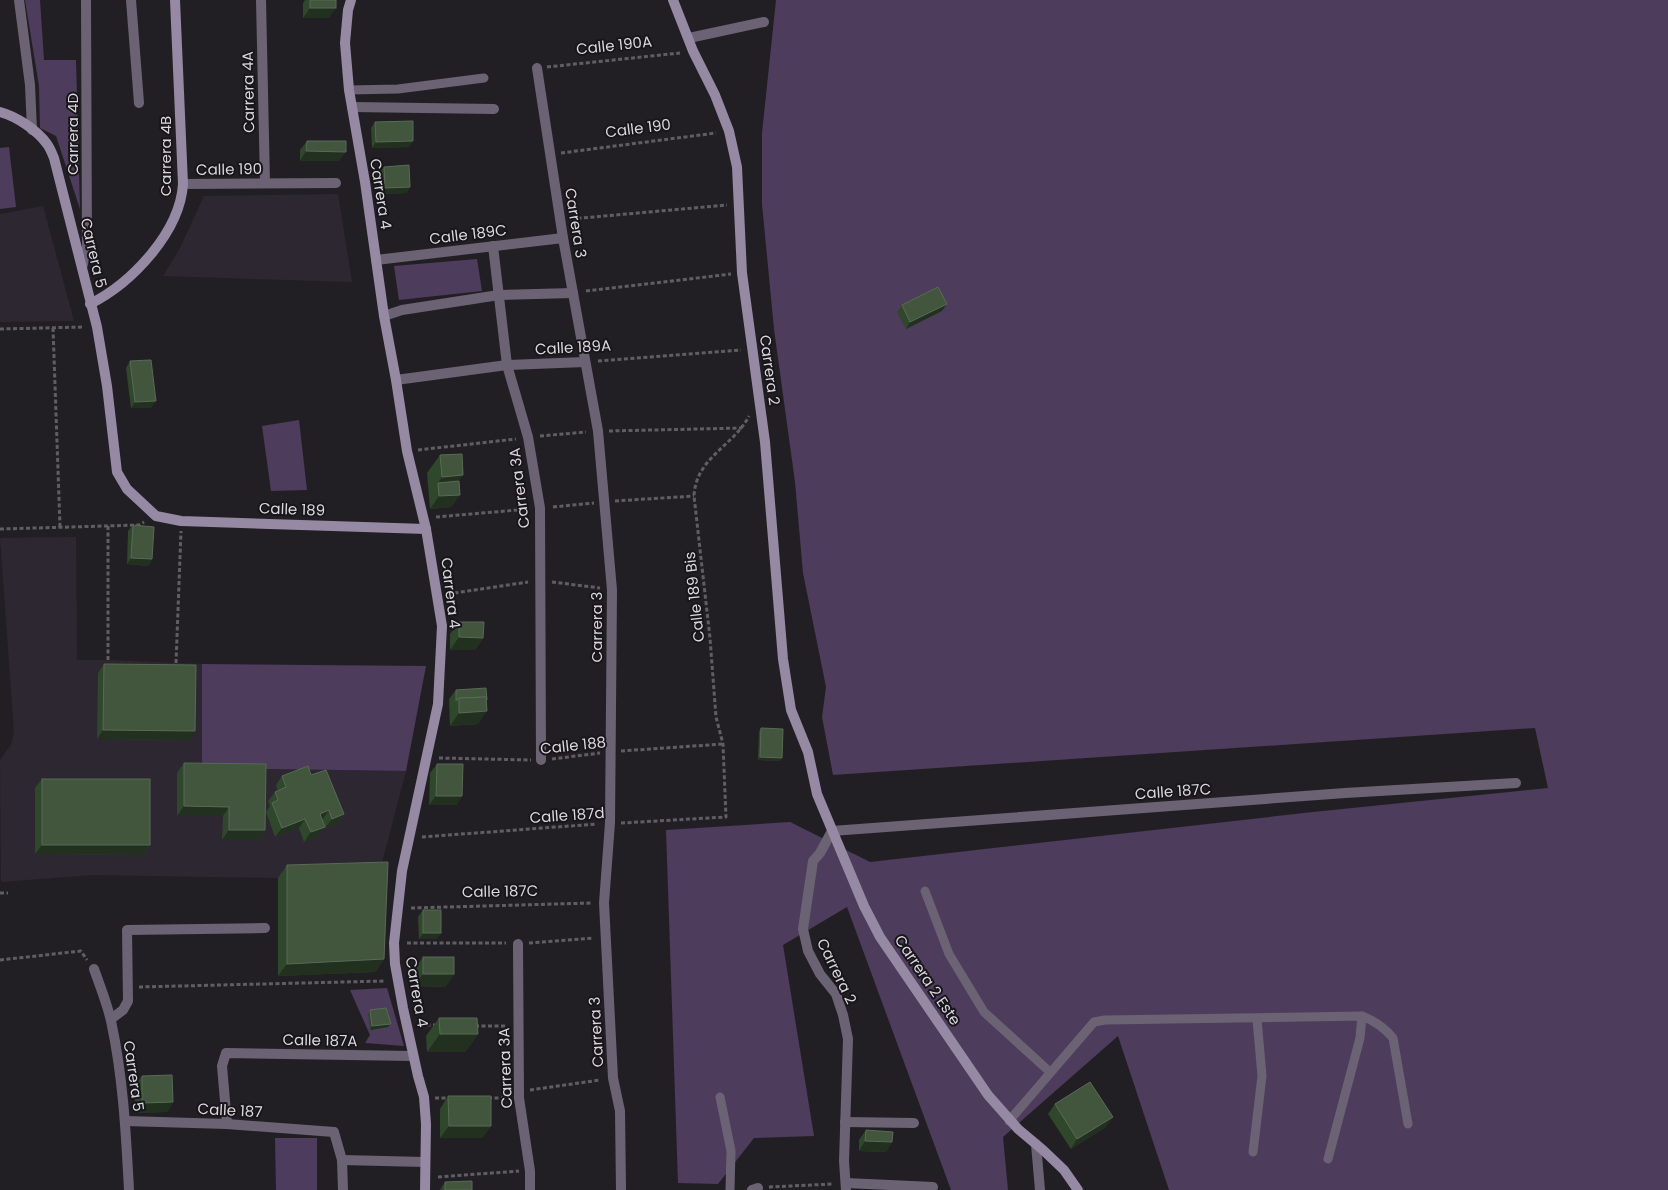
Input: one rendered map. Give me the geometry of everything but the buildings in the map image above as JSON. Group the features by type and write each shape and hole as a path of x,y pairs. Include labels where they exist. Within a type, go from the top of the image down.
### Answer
{"main road":[{"name":"Carrera 4B","path":"90,304 120,286 144,261 166,234 176,215 182,197 175,0"},
{"name":"Carrera 4","path":"351,0 348,10 346,43 349,90 407,451 426,529 442,626 438,704 402,870 394,943 398,981 424,1098 426,1124 425,1190"},
{"name":"Carrera 2","path":"673,0 715,95 729,132 736,167 740,204 742,273 765,442 783,659 791,710 808,752"},
{"path":"0,112 22,122 32,130"},
{"name":"Carrera 5","path":"32,130 46,143 54,158 97,327 107,386 116,472 127,489 152,512"},
{"name":"Calle 189","path":"152,512 181,521 426,529"},
{"name":"Carrera 2 Este","path":"808,752 817,794 864,906 880,937 988,1095 1018,1129 1064,1170 1078,1190"}],"street":[{"path":"18,0 30,85 32,130"},
{"name":"Carrera 4D","path":"82,267 87,252 86,0"},
{"path":"131,0 139,103"},
{"name":"Carrera 4A","path":"261,0 265,184"},
{"path":"689,38 764,22"},
{"name":"Carrera 3","path":"537,68 563,238 598,431 612,590 610,823 604,903 613,1078 620,1111 621,1190"},
{"path":"352,107 494,108"},
{"name":"Calle 190","path":"183,184 336,182"},
{"name":"Calle 189C","path":"376,260 563,238"},
{"name":"Carrera 3A","path":"493,246 507,365 528,437 540,508 541,760"},
{"path":"384,316 402,310 499,295 573,293"},
{"name":"Calle 189A","path":"396,380 507,365 585,362"},
{"name":"Calle 187C","path":"832,831 1345,793 1516,783"},
{"name":"Carrera 2","path":"832,831 820,853 813,861 803,929 808,951 820,974 836,994 848,1039 844,1161 846,1186"},
{"path":"111,1019 123,1010 128,1001 127,930 265,928"},
{"name":"Carrera 3A","path":"518,944 519,1095 530,1171 530,1190"},
{"name":"Carrera 5","path":"94,969 111,1019 119,1068 125,1121 129,1190"},
{"name":"Calle 187A","path":"227,1124 222,1066 226,1054 414,1056"},
{"name":"Calle 187","path":"125,1121 227,1124 334,1132 342,1160"},
{"path":"845,1122 914,1123"},
{"path":"1036,1144 1040,1190"},
{"path":"343,1190 342,1160 425,1162"},
{"path":"846,1186 933,1187"}],"lane":[{"path":"349,90 398,88 484,78"},
{"path":"925,891 949,954 984,1012 1050,1072"},
{"path":"1010,1120 1094,1022 1105,1020 1362,1016 1386,1028 1393,1038 1408,1124"},
{"path":"1328,1159 1360,1038 1362,1016"},
{"path":"1253,1152 1262,1076 1258,1019"},
{"path":"720,1097 732,1151 730,1190"}],"path":[{"name":"Calle 190A","path":"537,68 694,51"},
{"name":"Calle 190","path":"550,155 729,132"},
{"path":"560,220 740,204"},
{"path":"573,293 742,273"},
{"path":"0,329 97,327"},
{"path":"53,328 60,527"},
{"name":"Calle 189A","path":"585,362 752,349"},
{"name":"Calle 189 Bis","path":"726,817 723,744 716,717 710,638 694,496 695,484 707,462 742,428 759,395"},
{"path":"407,451 598,431 742,428"},
{"path":"422,518 694,496"},
{"path":"0,529 139,525 152,512"},
{"path":"176,663 181,521"},
{"path":"108,526 108,660"},
{"path":"438,596 539,580 612,590"},
{"name":"Calle 188","path":"426,758 541,760 610,752 723,744"},
{"name":"Calle 187d","path":"409,838 610,823 726,817"},
{"path":"0,893 8,893"},
{"name":"Calle 187C","path":"398,908 604,903"},
{"path":"394,943 518,944 606,937"},
{"path":"0,960 81,952"},
{"path":"129,993 140,986 398,981"},
{"path":"407,1025 444,1025"},
{"path":"472,1026 519,1026"},
{"path":"481,1098 519,1095 613,1078"},
{"path":"424,1098 453,1098"},
{"path":"425,1178 530,1171"},
{"path":"755,1189 846,1186"}],"shaded area":[{"path":"25,0 40,0 44,60 76,60 80,209 56,136 40,128 39,86"},
{"path":"776,0 1668,0 1668,1190 1169,1190 1118,1036 1003,1137 1008,1190 951,1190 847,907 783,945 814,1136 754,1138 718,1184 678,1183 666,830 790,822 870,862 1313,812 1548,788 1535,728 833,775 822,717 826,687 803,573 795,482 774,329 762,204 762,133"},
{"path":"9,147 16,207 0,209 0,148"},
{"path":"338,194 352,282 163,276 180,248 204,196"},
{"path":"43,206 74,321 0,322 0,214"},
{"path":"477,259 482,291 399,300 394,266"},
{"path":"299,420 307,490 271,491 262,426"},
{"path":"76,537 77,660 202,664 202,768 406,771 379,874 278,878 93,875 1,882 0,760 11,745 14,732 0,538"},
{"path":"202,664 426,666 406,771 202,768"},
{"path":"387,988 404,1046 365,1043 370,1035 350,990"},
{"path":"275,1138 317,1138 317,1190 276,1190"}]}
